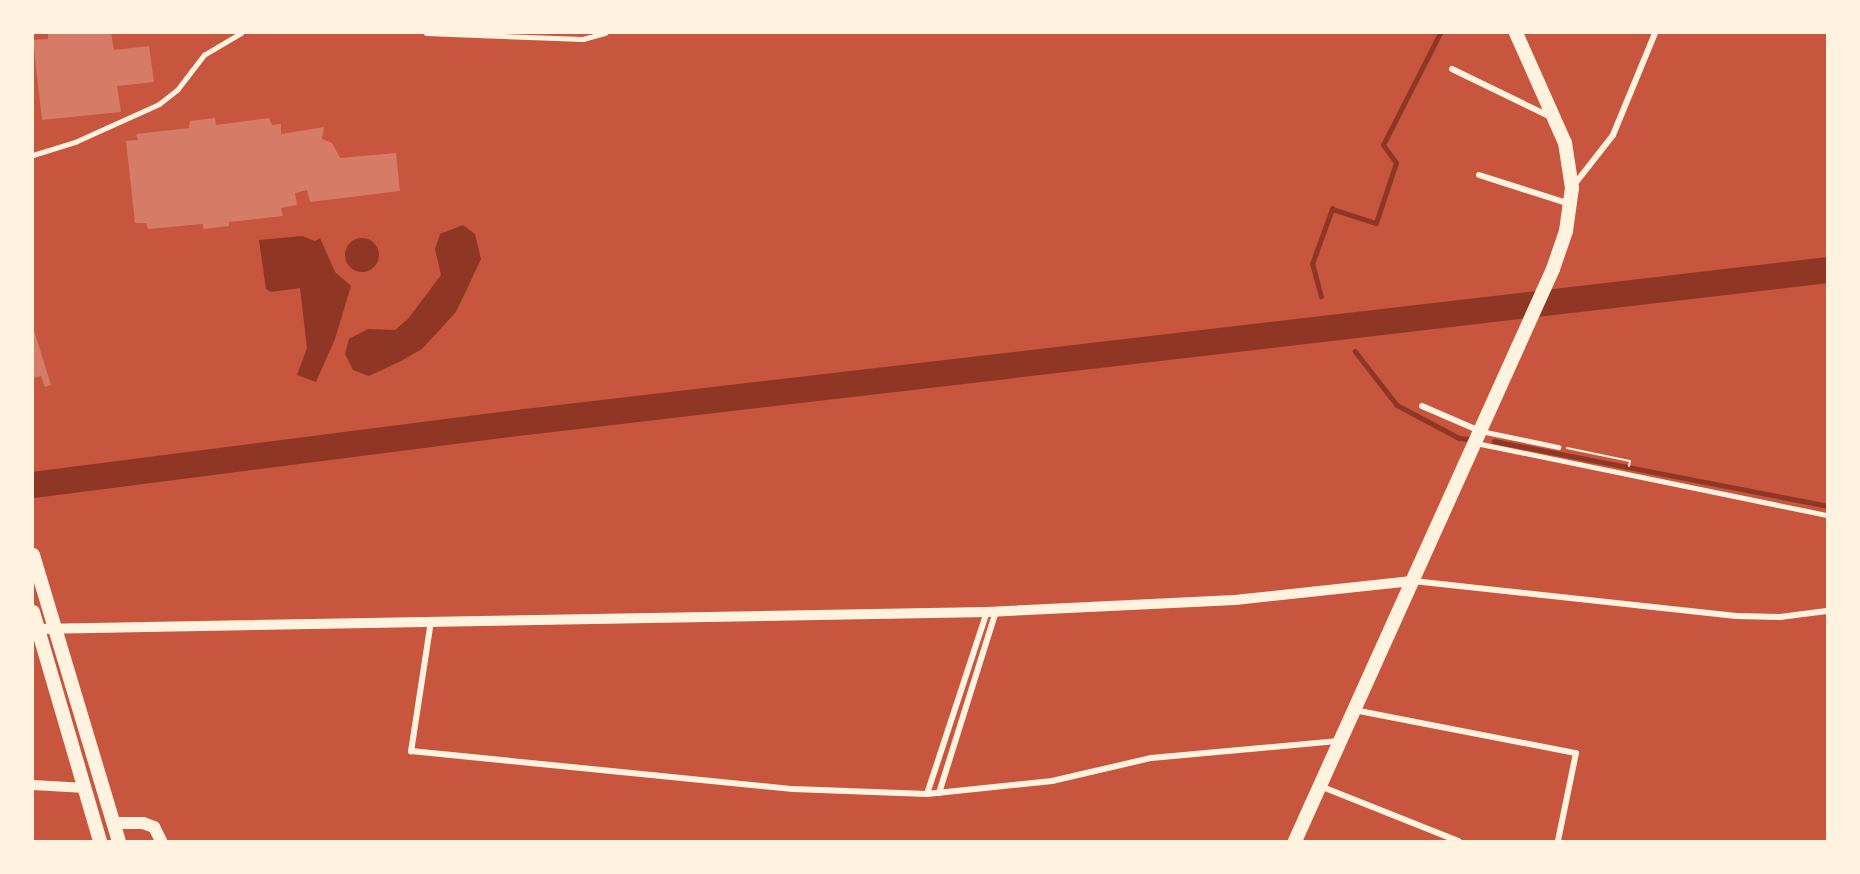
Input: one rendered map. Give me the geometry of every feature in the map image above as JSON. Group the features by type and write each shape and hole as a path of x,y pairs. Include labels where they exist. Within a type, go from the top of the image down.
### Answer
{"main road":[{"path":"1295,841 1546,286 1572,205 1572,188 1565,143 1516,33"},
{"path":"33,555 119,841"},
{"path":"33,612 35,629 100,841"},
{"path":"114,823 143,823 154,827 161,841"}],"street":[{"path":"1572,188 1613,135 1655,33"},
{"path":"1452,69 1556,119"},
{"path":"1479,175 1572,205"},
{"path":"1422,406 1478,437"},
{"path":"35,629 992,612 1235,600 1412,581 1736,616 1780,617 1827,611"},
{"path":"939,793 992,612"},
{"path":"927,794 992,612"},
{"path":"431,621 411,751 793,789 927,794 1052,782 1151,758 1339,741"},
{"path":"1353,710 1576,753 1558,841"},
{"path":"33,785 85,788"},
{"path":"1320,786 1458,841"}],"lane":[{"path":"33,155 75,142 159,104 177,90 204,55 241,33"},
{"path":"426,33 583,39 605,33"},
{"path":"1478,437 1558,447"},
{"path":"1478,437 1827,514"}],"path":[{"path":"1558,447 1630,461"}],"shaded area":[{"path":"463,225 475,234 481,259 456,312 422,349 401,361 369,376 353,370 345,354 349,339 368,329 395,330 408,319 441,275 435,249 440,234"},
{"path":"302,236 315,241 320,238 335,272 351,286 335,339 316,382 297,375 307,348 300,288 271,292 266,289 259,240"},
{"path":"362,238 374,243 379,255 374,267 362,272 350,267 345,255 350,243"}],"building":[{"path":"48,33 111,33 114,50 149,46 154,82 117,86 121,112 42,120 33,40 48,39"},
{"path":"215,118 216,125 269,118 272,125 281,124 281,134 324,127 322,139 332,143 340,158 396,153 400,191 310,202 307,190 295,193 297,205 281,208 283,216 229,222 229,226 203,229 203,224 148,229 146,223 135,223 126,141 138,140 136,134 189,128 190,121"},
{"path":"33,327 51,385 45,387 41,376 33,378"}],"waterway":[{"path":"1321,297 1312,264 1332,209 1376,223 1396,163 1383,145 1440,33"},
{"path":"33,485 526,422 1827,270"},
{"path":"1355,351 1397,405 1459,438 1469,439"},
{"path":"1494,441 1827,506"}]}
